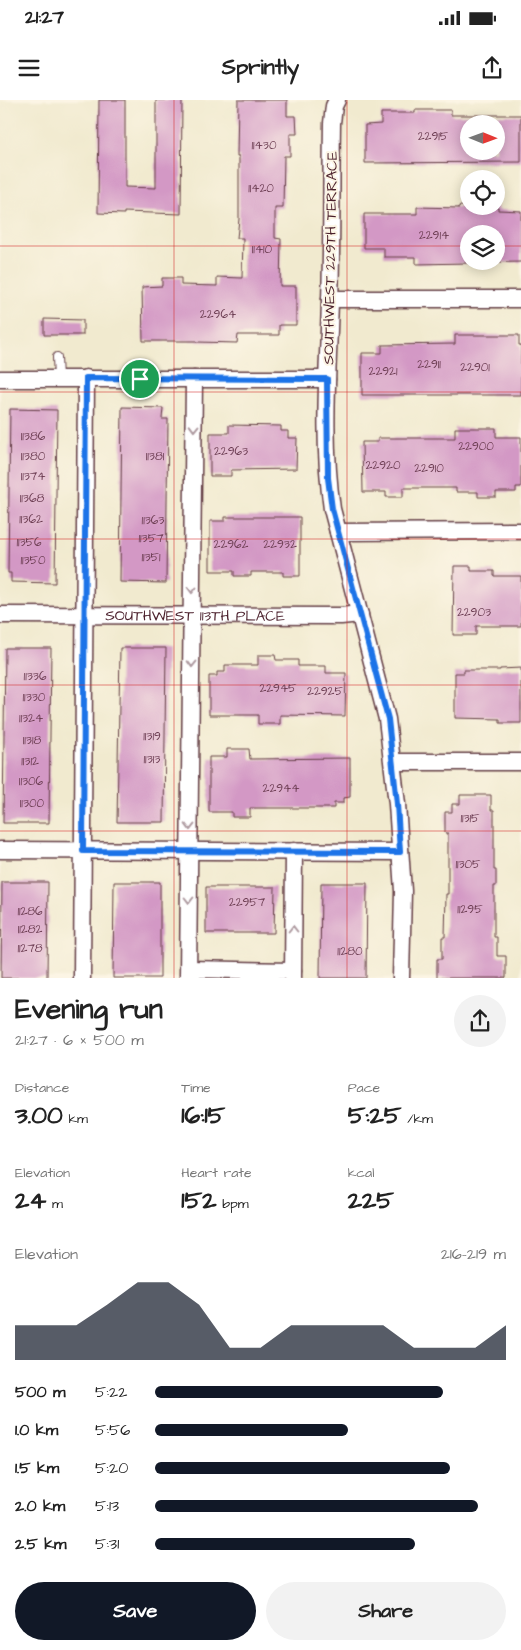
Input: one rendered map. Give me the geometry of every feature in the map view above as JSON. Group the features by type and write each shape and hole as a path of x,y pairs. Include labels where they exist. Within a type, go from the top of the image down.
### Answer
{"street":[{"name":"SOUTHWEST 229TH TERRACE","path":"336,100 332,123 327,379 328,478 332,509 388,719 403,891 401,978"},
{"path":"330,300 521,299"},
{"path":"82,978 86,378"},
{"path":"0,379 327,379"},
{"path":"194,379 188,973 293,974 294,851"},
{"path":"338,532 521,531"},
{"name":"SOUTHWEST 113TH PLACE","path":"0,615 341,616 360,614"},
{"path":"393,762 521,762"},
{"path":"0,850 400,852"}],"lane":[{"path":"57,357 58,379"}],"building":[{"path":"99,100 125,100 125,187 156,188 156,100 182,100 181,214 98,213"},
{"path":"238,100 287,100 287,116 296,116 297,134 290,134 290,156 284,156 283,208 275,208 275,238 281,239 280,286 296,286 296,325 279,325 279,335 238,335 237,343 143,341 142,287 162,286 162,278 181,278 181,285 217,286 217,277 242,278 243,238 237,238 239,219"},
{"path":"415,110 451,110 451,115 460,115 460,160 505,160 505,115 521,115 521,162 365,163 365,125 381,124 381,113 415,113"},
{"path":"460,206 460,215 505,215 505,210 521,211 521,262 505,262 505,225 460,225 460,263 416,264 416,257 384,257 384,248 364,248 364,214 417,214 417,207 459,208"},
{"path":"44,319 83,320 83,335 44,335"},
{"path":"455,335 519,335 519,345 521,345 521,395 362,395 362,353 382,353 382,345 455,344"},
{"path":"122,407 163,408 162,419 168,419 166,583 120,582"},
{"path":"10,409 57,410 55,583 11,582 11,573 8,573"},
{"path":"229,425 281,426 281,431 288,431 288,438 297,438 296,469 231,470 231,476 210,476 210,433 229,433"},
{"path":"455,428 496,428 496,437 521,437 521,487 516,487 516,492 496,492 496,497 478,497 478,492 456,492 456,488 403,488 403,497 386,497 386,492 363,492 362,442 378,442 378,438 455,438"},
{"path":"225,517 300,517 300,576 283,576 283,572 251,572 251,576 234,576 234,571 210,571 210,521 225,521"},
{"path":"454,566 471,566 471,571 494,571 494,576 521,576 521,626 476,626 476,635 453,635"},
{"path":"5,648 51,648 49,823 3,823"},
{"path":"120,648 166,648 164,822 117,822"},
{"path":"258,655 275,655 276,660 298,660 298,666 326,666 326,673 346,673 345,716 280,715 280,724 258,724 258,715 209,715 209,676 217,676 217,672 225,672 225,665 258,665"},
{"path":"521,668 521,723 500,723 500,719 455,718 455,673 464,673 464,670"},
{"path":"227,749 249,749 250,759 350,758 350,797 343,798 343,803 334,803 334,808 250,808 250,817 232,817 232,812 209,812 209,757 227,757"},
{"path":"460,795 491,795 491,810 494,810 494,870 496,870 496,886 494,886 494,937 497,937 497,956 506,956 506,978 437,978 437,959 442,959 442,937 445,937 446,894 448,894 448,833 445,833 445,812 452,812 452,804 460,804"},
{"path":"2,882 48,882 47,978 1,978"},
{"path":"114,882 160,882 160,978 113,978"},
{"path":"321,883 367,883 366,978 320,978"},
{"path":"206,887 275,887 274,933 206,933"}],"route":[{"path":"86,378 140,379 327,379 328,478 332,509 388,719 400,852 83,851 86,378"}]}
